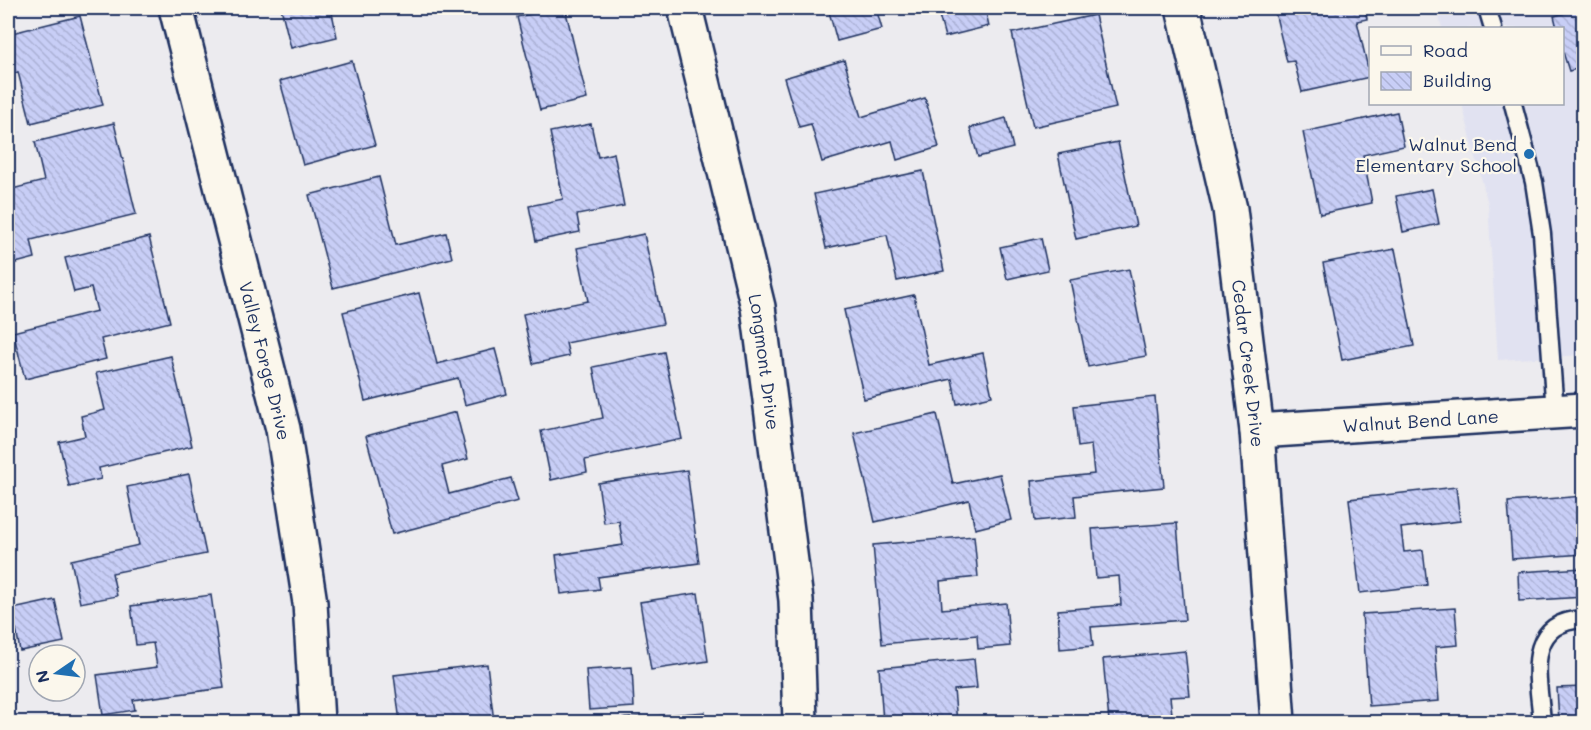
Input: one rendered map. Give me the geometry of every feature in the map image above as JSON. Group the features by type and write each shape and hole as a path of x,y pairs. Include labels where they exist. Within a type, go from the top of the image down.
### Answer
{"street":[{"name":"Valley Forge Drive","path":"176,8 283,429 310,603 317,723"},
{"name":"Longmont Drive","path":"686,8 758,308 796,600 801,723"},
{"name":"Cedar Creek Drive","path":"1183,8 1230,209 1257,431 1278,723"},
{"name":"Walnut Bend Lane","path":"1257,431 1569,411"}],"lane":[{"path":"1487,8 1493,27"},
{"path":"1513,105 1534,182 1569,411"},
{"path":"1542,723 1537,656 1543,638 1556,625 1584,619"}],"shaded area":[{"name":"Walnut Bend Elementary School","path":"1437,8 1583,8 1583,355 1498,360 1488,204 1462,105 1564,105 1564,27 1442,27"}],"building":[{"path":"281,8 331,8 337,37 291,48"},
{"path":"565,8 587,99 540,110 517,17"},
{"path":"828,8 876,8 882,29 837,41"},
{"path":"937,8 985,8 989,26 945,37"},
{"path":"1274,8 1365,8 1367,19 1357,21 1369,77 1302,92 1294,61 1287,62"},
{"path":"1584,8 1584,67 1569,71 1564,55 1564,27 1557,27 1554,16"},
{"path":"1095,15 1116,108 1033,127 1012,33"},
{"path":"80,16 103,105 31,123 18,72 8,75 8,34"},
{"path":"844,60 861,117 925,98 939,147 897,160 892,141 822,162 811,124 799,127 784,78"},
{"path":"352,61 375,145 303,165 280,81"},
{"path":"1397,112 1404,146 1363,155 1372,203 1320,214 1303,132"},
{"path":"1006,118 1013,148 978,157 970,128"},
{"path":"114,123 136,214 31,240 35,258 8,265 8,190 44,181 35,142"},
{"path":"591,124 598,157 614,153 624,206 577,215 580,232 536,241 529,206 563,199 550,132"},
{"path":"1118,142 1136,226 1076,239 1058,154"},
{"path":"923,171 944,271 897,281 887,235 826,248 814,194"},
{"path":"379,177 396,245 446,233 452,258 333,288 309,195"},
{"path":"1432,189 1439,224 1403,232 1396,196"},
{"path":"644,234 663,324 566,343 569,356 533,364 523,314 588,301 577,248"},
{"path":"149,237 170,322 101,339 106,359 25,379 13,332 97,311 91,288 74,292 65,258"},
{"path":"1041,238 1048,270 1007,279 1000,247"},
{"path":"1395,249 1414,346 1342,360 1323,263"},
{"path":"1129,269 1146,356 1088,367 1070,280"},
{"path":"419,293 437,364 495,349 507,394 465,405 458,378 365,401 343,312"},
{"path":"914,295 929,365 983,353 992,396 957,404 952,379 864,399 844,310"},
{"path":"664,352 682,439 585,460 587,472 551,480 541,431 603,418 593,367"},
{"path":"171,356 192,446 99,468 101,479 69,486 59,442 85,436 81,416 105,410 96,373"},
{"path":"1155,397 1164,487 1074,496 1076,517 1035,521 1031,481 1094,474 1091,445 1078,447 1074,406"},
{"path":"456,412 468,459 442,466 449,494 511,478 518,501 392,534 366,436"},
{"path":"937,414 953,484 1000,474 1011,520 975,529 969,500 875,522 854,433"},
{"path":"687,470 699,563 598,577 600,589 561,594 556,555 623,545 619,521 604,523 598,483"},
{"path":"189,474 206,554 112,573 117,596 80,603 71,560 139,545 127,487"},
{"path":"1456,487 1460,521 1401,528 1404,552 1423,550 1427,585 1360,593 1349,499"},
{"path":"1584,496 1584,554 1512,559 1508,502"},
{"path":"1177,523 1185,620 1091,627 1093,646 1060,649 1058,610 1121,605 1119,576 1096,578 1092,529"},
{"path":"974,536 978,577 940,581 942,609 1006,603 1010,646 978,649 977,635 882,644 873,545"},
{"path":"1584,568 1584,597 1519,601 1518,572"},
{"path":"698,593 708,661 651,670 640,602"},
{"path":"211,595 224,688 133,700 135,710 103,715 97,675 157,667 153,643 136,645 131,606"},
{"path":"55,600 64,642 27,643 27,650 20,651 16,629 8,631 8,610"},
{"path":"1455,608 1458,645 1435,647 1439,701 1369,706 1362,614"},
{"path":"1185,651 1190,696 1170,697 1173,722 1096,722 1109,721 1103,659"},
{"path":"974,659 977,688 954,690 957,722 883,722 879,668"},
{"path":"487,664 494,722 400,722 394,675"},
{"path":"632,667 634,707 589,710 586,670"},
{"path":"1584,687 1584,722 1559,722 1557,688"},
{"path":"705,712 706,722 579,722"},
{"path":"223,718 223,722 169,721"}],"place":[{"name":"Walnut Bend Elementary School","path":"1529,154"}]}
